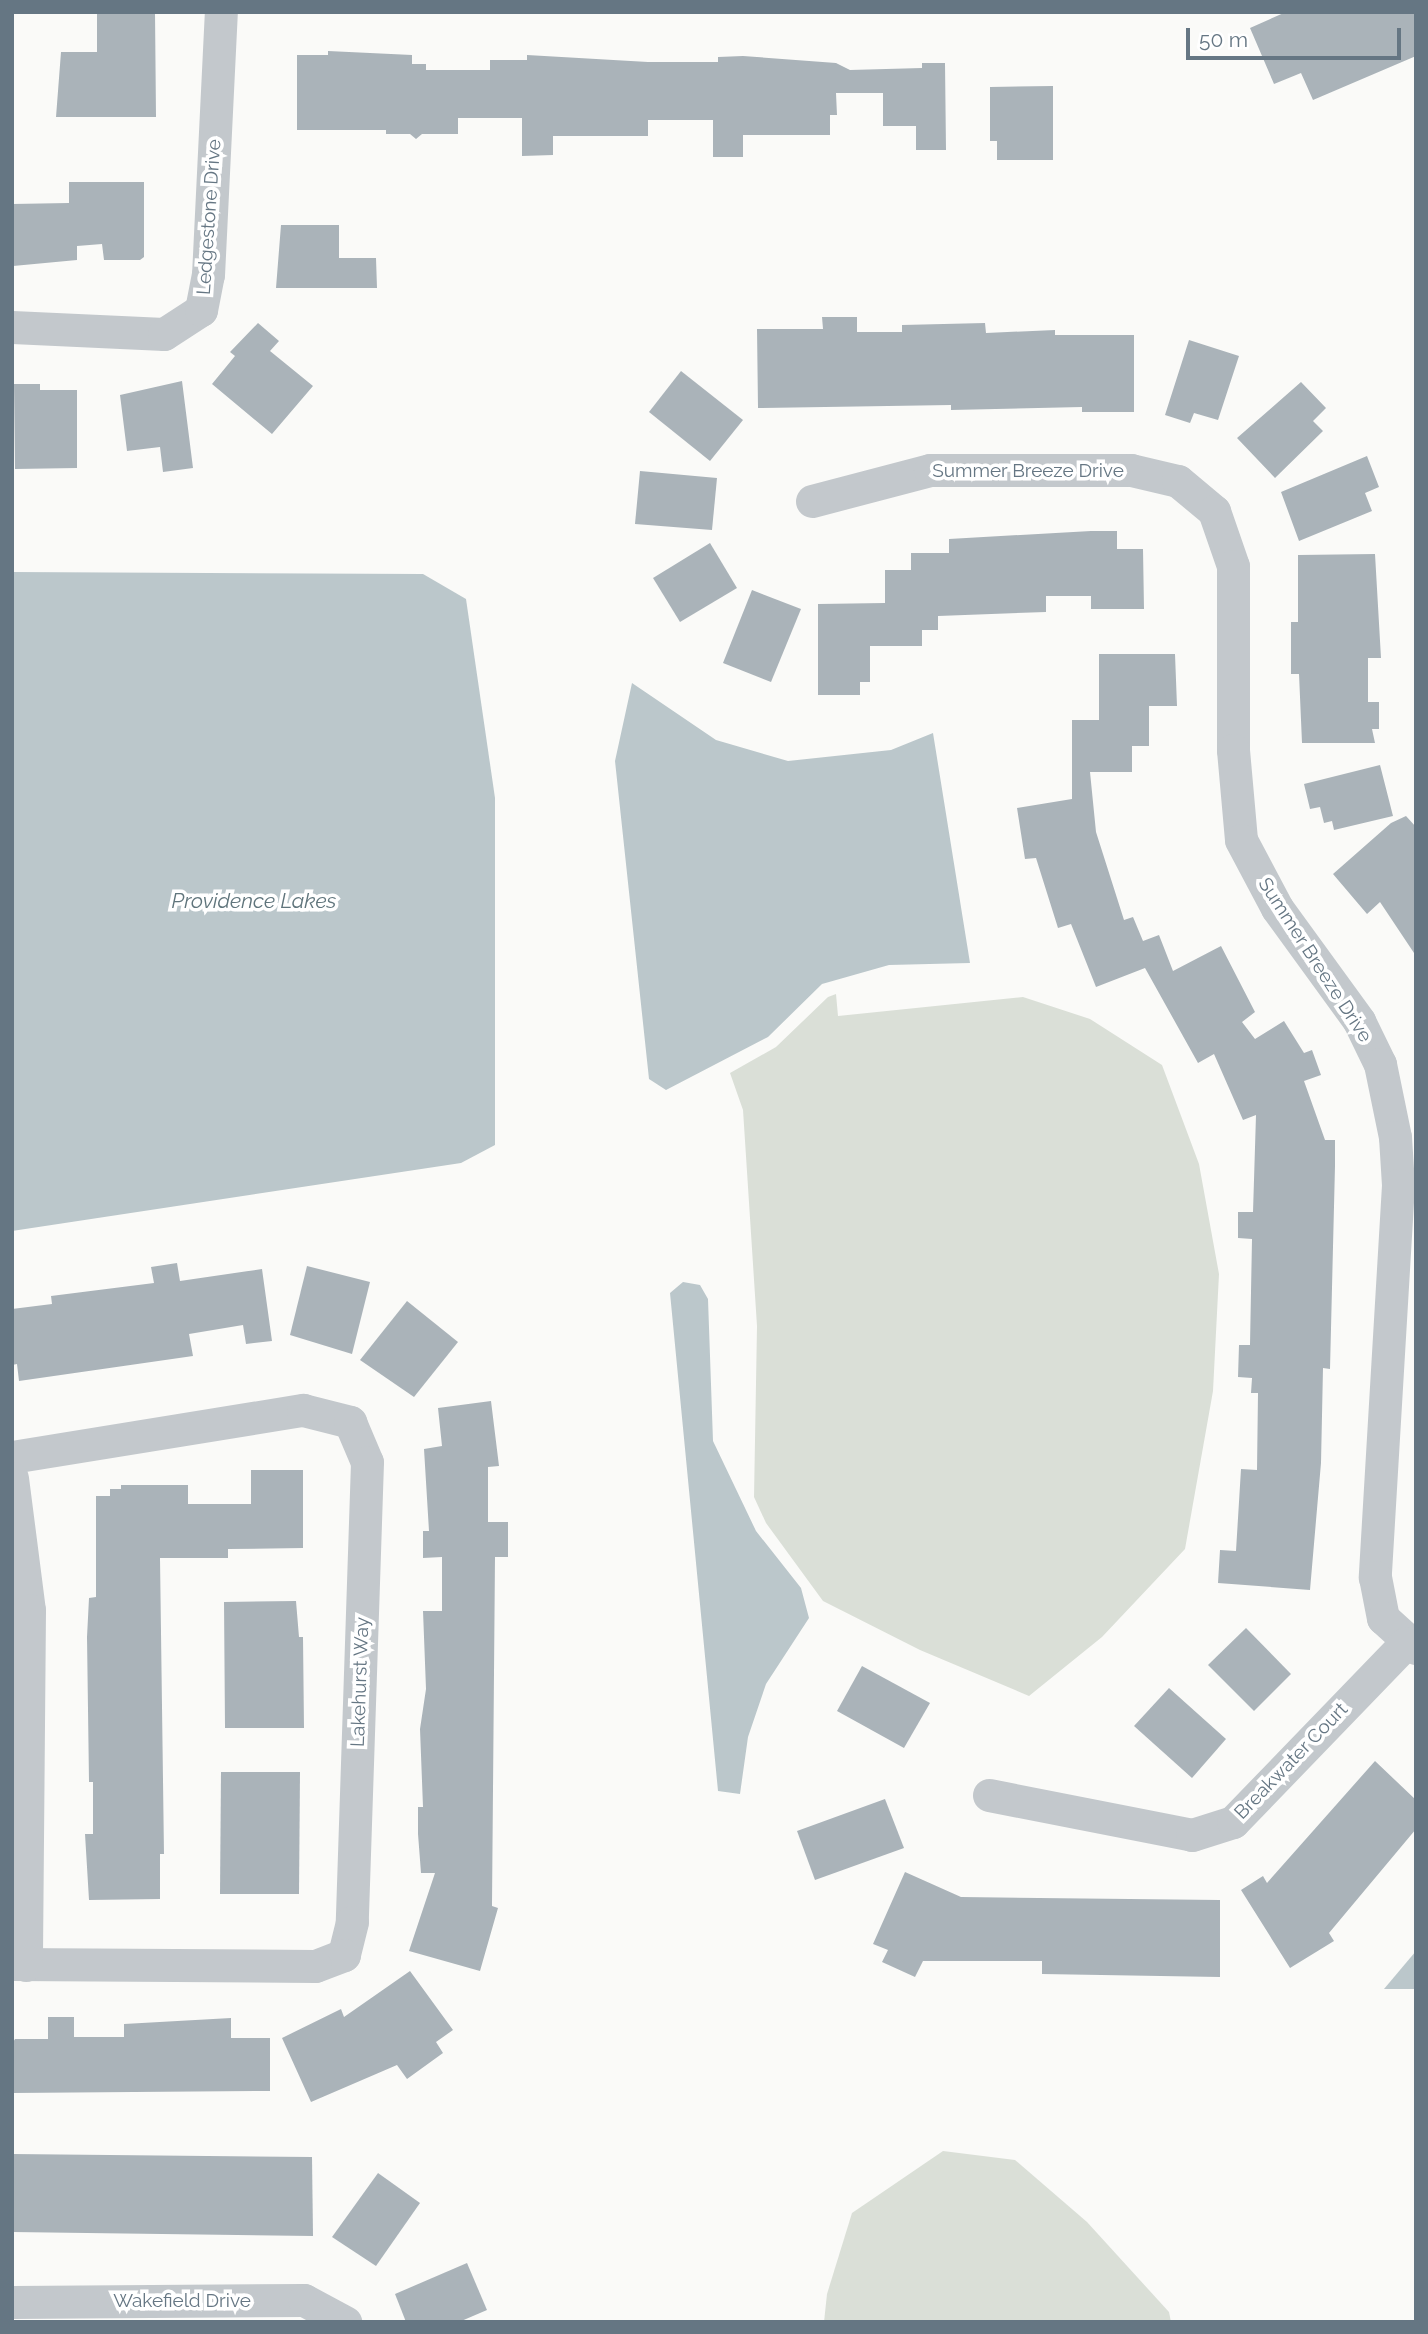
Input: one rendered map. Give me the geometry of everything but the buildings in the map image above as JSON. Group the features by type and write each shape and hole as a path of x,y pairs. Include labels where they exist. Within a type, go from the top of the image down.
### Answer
{"street":[{"name":"Ledgestone Drive","path":"12,327 164,334 201,310 208,275 221,12"},
{"name":"Summer Breeze Drive","path":"812,501 930,470 1132,470 1178,481 1214,511 1233,566 1233,750 1241,840 1277,908 1359,1021 1380,1064 1395,1137 1398,1185 1375,1577 1383,1618 1411,1645"},
{"name":"Lakehurst Way","path":"12,1457 303,1410 350,1422 367,1462 352,1922 344,1955 315,1966 19,1965"},
{"path":"12,1478 29,1610 19,1965"},
{"name":"Breakwater Court","path":"989,1796 1192,1835 1233,1822 1411,1645"},
{"name":"Wakefield Drive","path":"25,2309 304,2300 345,2322"}],"shaded area":[{"path":"836,994 838,1016 1023,997 1090,1019 1162,1065 1199,1164 1219,1274 1213,1391 1185,1549 1102,1637 1029,1696 920,1650 823,1601 766,1523 754,1497 757,1326 743,1110 730,1073 776,1047 828,997"},
{"path":"943,2151 1015,2160 1087,2222 1169,2312 1171,2322 824,2322 827,2294 852,2213"}],"water":[{"name":"Providence Lakes","path":"12,572 423,574 466,599 495,798 495,1145 461,1163 12,1231"},
{"path":"632,683 716,740 788,761 891,750 933,733 970,963 889,965 822,984 768,1037 666,1090 649,1079 615,761"},
{"path":"683,1282 700,1285 708,1299 713,1441 756,1531 801,1588 809,1618 766,1684 748,1737 740,1794 718,1791 670,1293"},
{"path":"1416,1951 1416,1989 1384,1989"}]}
